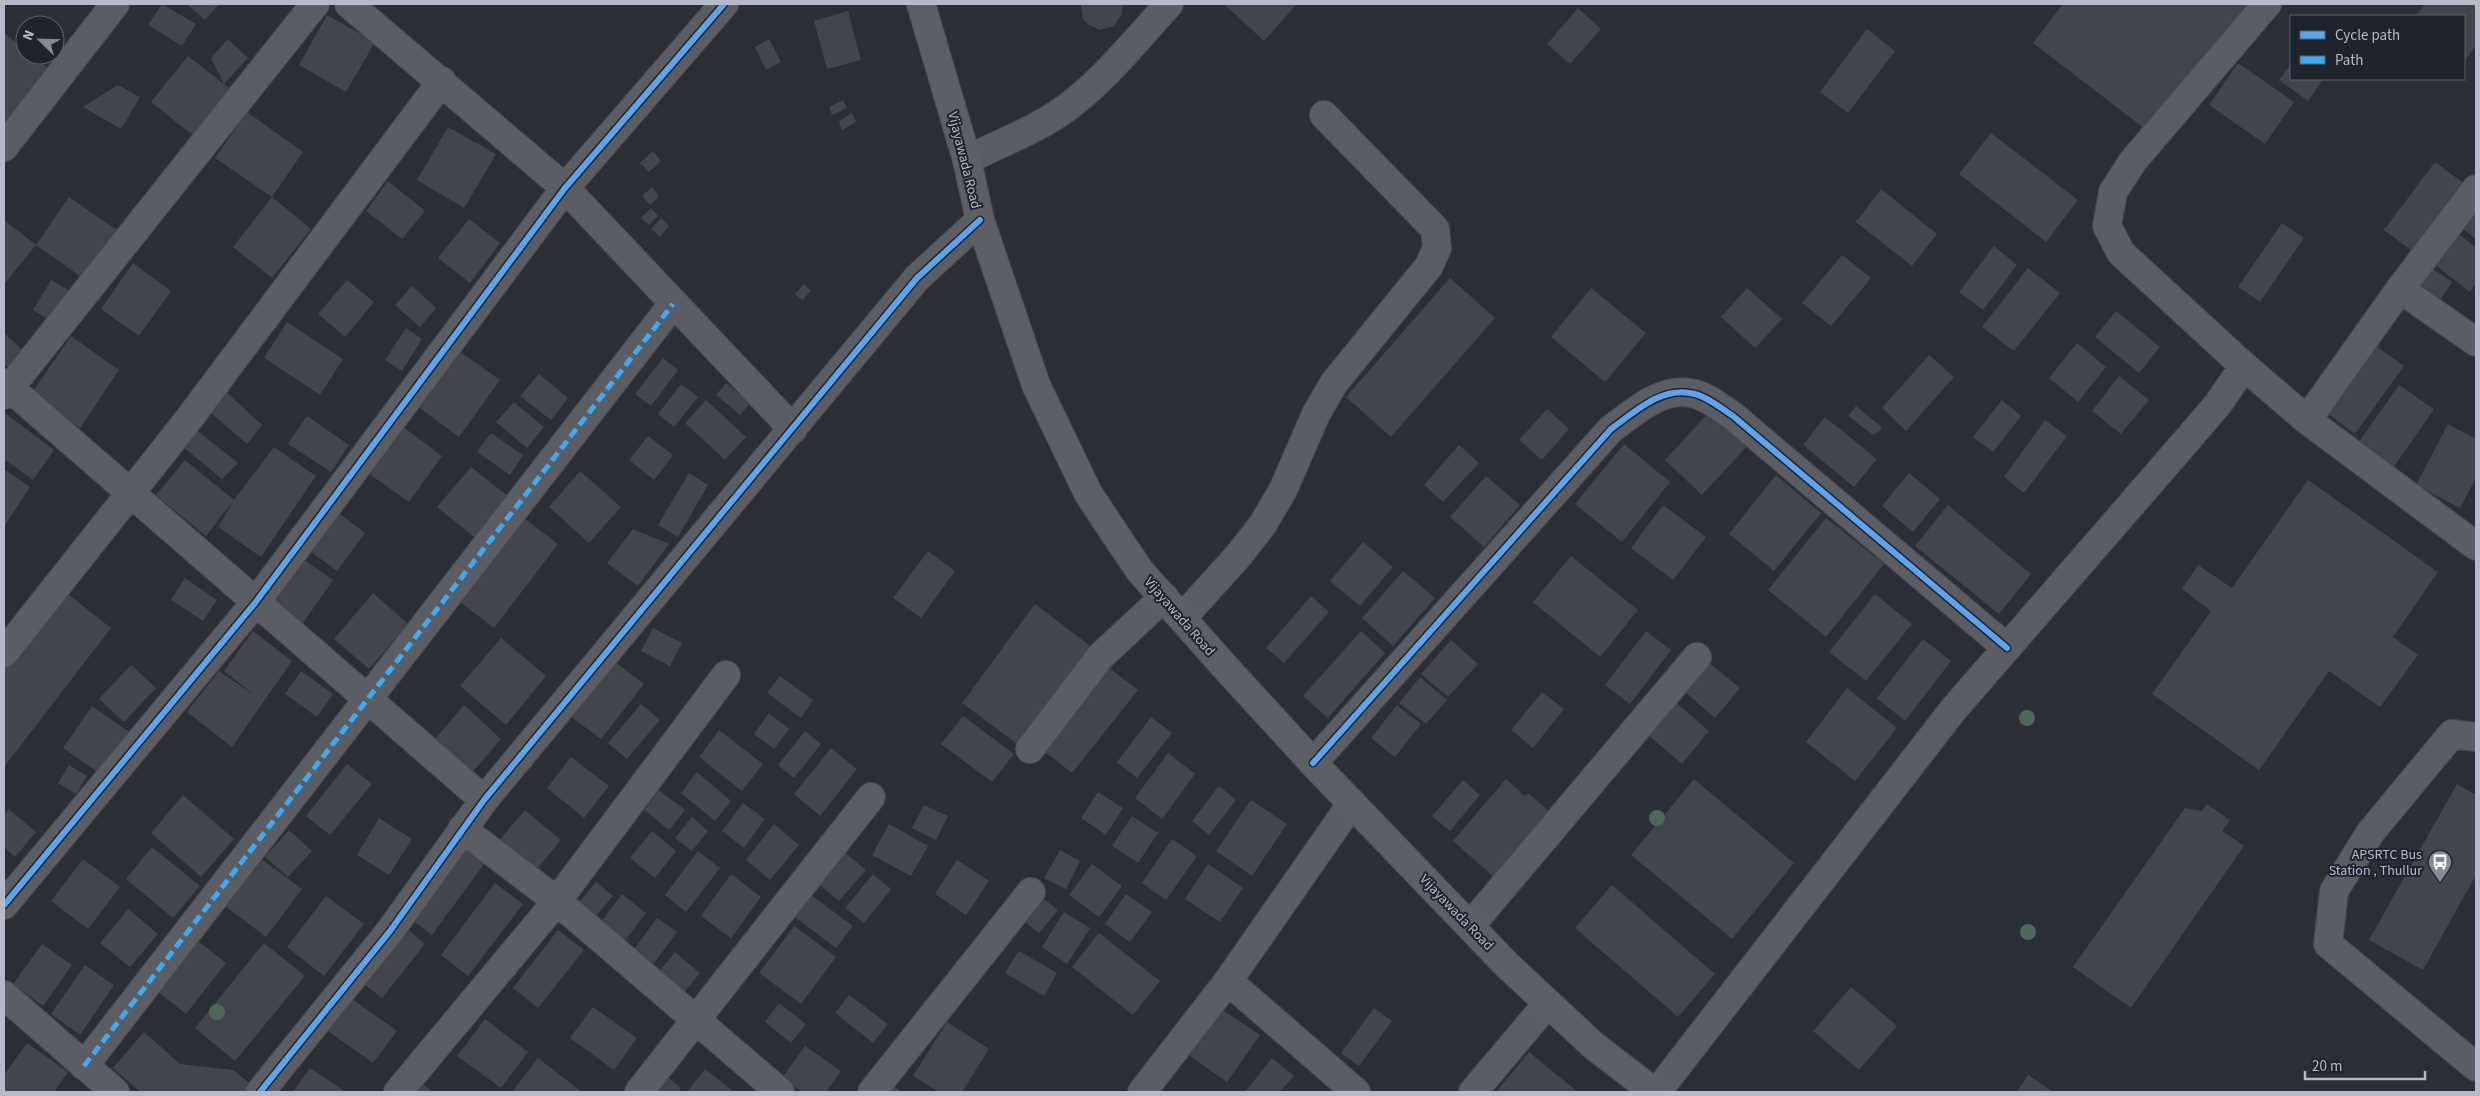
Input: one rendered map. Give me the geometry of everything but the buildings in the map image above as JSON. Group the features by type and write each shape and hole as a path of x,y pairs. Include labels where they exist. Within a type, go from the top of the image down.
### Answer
{"main road":[{"name":"Vijayawada Road","path":"921,4 967,160 980,220 1036,385 1088,493 1140,571 1312,762 1506,964 1594,1046 1655,1092"}],"street":[{"path":"4,146 115,4"},
{"path":"315,4 6,389 131,494 484,800"},
{"path":"349,4 442,81 565,188 793,430"},
{"path":"4,905 255,603 565,188 724,4"},
{"path":"967,160 1047,120 1069,106 1120,58 1169,4"},
{"path":"2267,4 2133,162 2113,192 2107,226 2121,253 2244,366 2307,420 2476,546"},
{"path":"4,653 131,494 442,81"},
{"path":"1182,618 1239,555 1263,524 1283,490 1316,414 1334,383 1429,266 1437,248 1434,229 1324,115"},
{"path":"2307,420 2400,289 2476,189"},
{"path":"260,1092 390,930 484,800 793,430 917,278 980,220"},
{"path":"2400,289 2476,342"},
{"path":"84,1066 673,304"},
{"path":"1655,1092 1953,710 2218,404 2244,366"},
{"path":"1312,762 1611,428 1644,405 1669,392 1696,394 1733,416 2007,648"},
{"path":"1030,749 1100,657 1164,597"},
{"path":"1470,926 1697,657"},
{"path":"398,1092 557,901 726,675"},
{"path":"2476,737 2452,734 2370,833 2334,891 2328,944 2476,1067"},
{"path":"639,1092 871,797"},
{"path":"1142,1092 1228,982 1352,803"},
{"path":"462,829 557,901 780,1092"},
{"path":"872,1092 1031,892"},
{"path":"1228,982 1356,1092"},
{"path":"4,995 115,1092"},
{"path":"1473,1092 1548,1003"}],"marked path":[{"path":"84,1066 673,304"}],"cycle path":[{"path":"4,905 255,603 565,188 724,4"},
{"path":"260,1092 390,931 484,800 917,278 980,220"},
{"path":"1313,763 1611,429 1650,401 1672,393 1695,394 1710,400 1733,416 2007,648"}],"place":[{"name":"APSRTC Bus Station , Thullur","path":"2440,883"}]}
